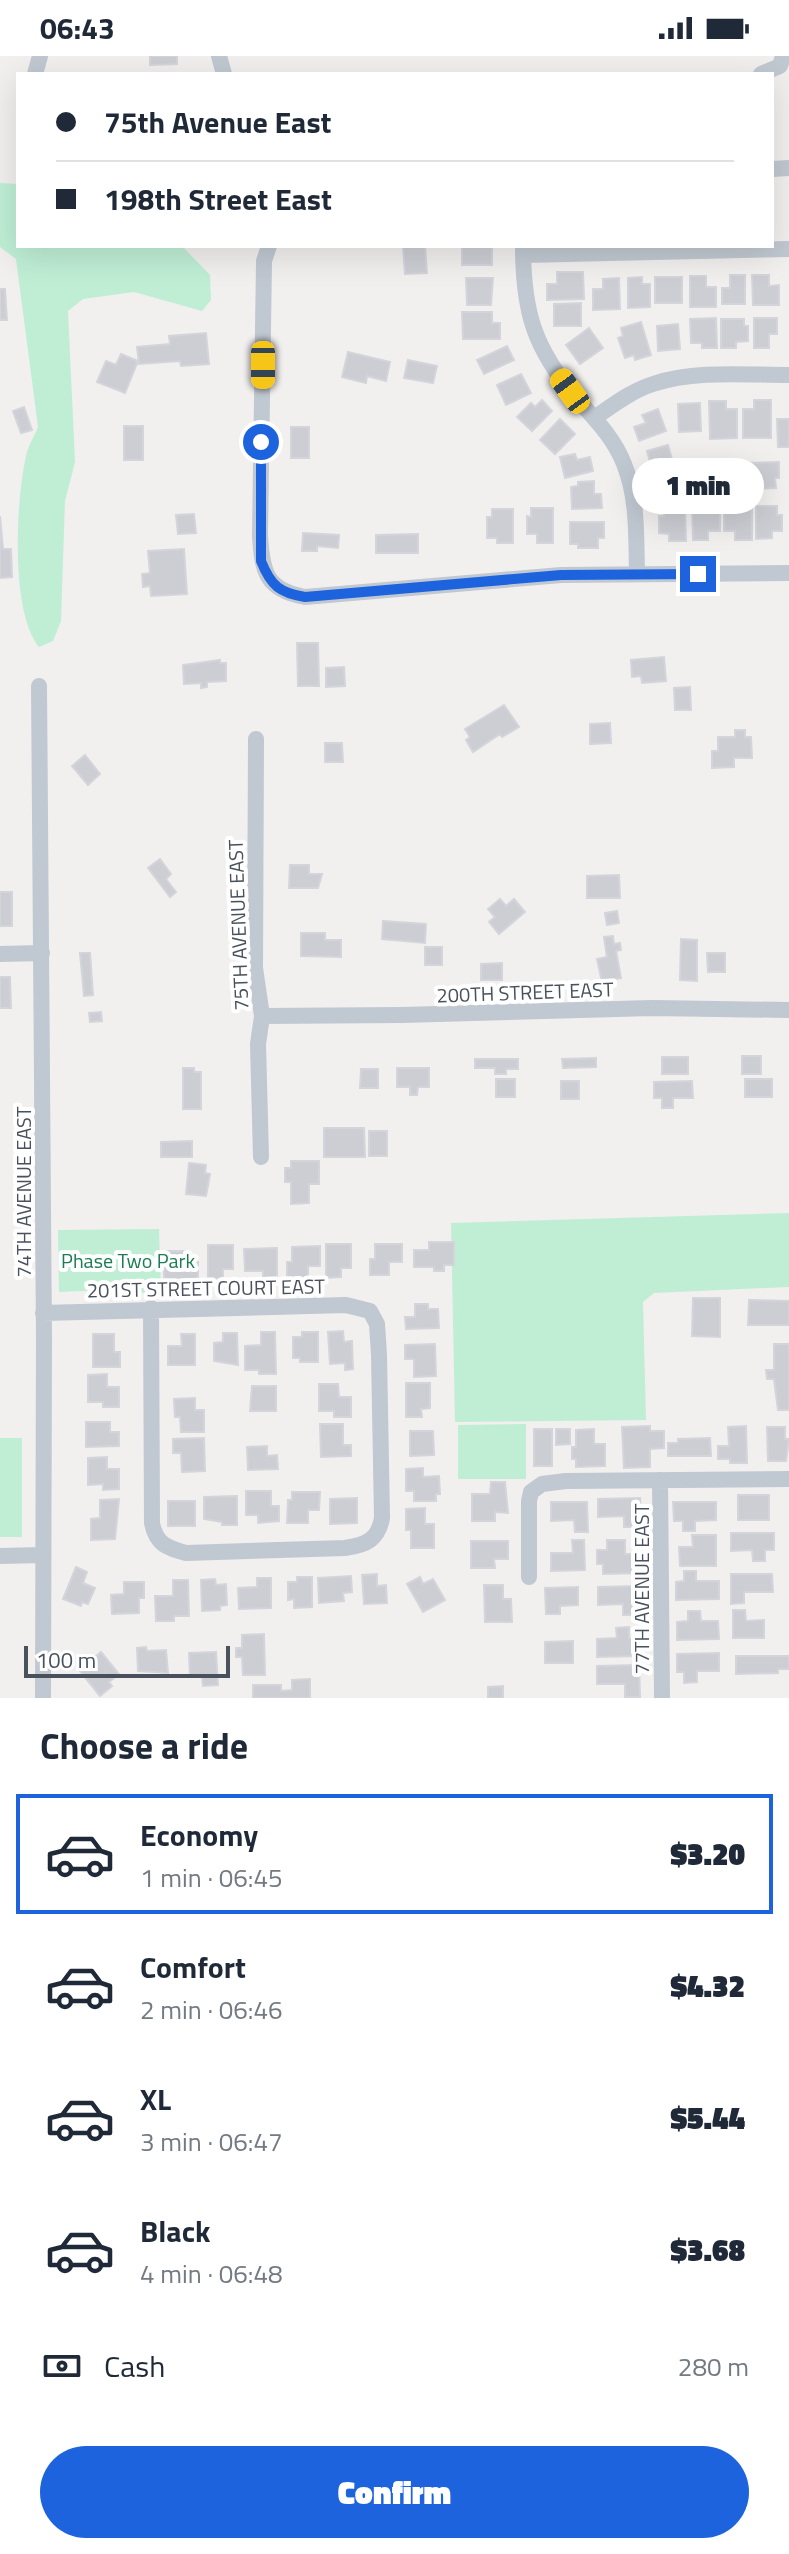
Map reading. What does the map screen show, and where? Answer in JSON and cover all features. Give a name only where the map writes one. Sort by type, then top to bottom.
[{"type":"street","points":[[268,248],[264,261],[261,561],[266,575],[286,594],[305,597],[561,575],[789,573]]},
{"type":"street","points":[[637,574],[635,513],[625,465],[613,441],[544,355],[530,322],[523,251],[789,249]]},
{"type":"street","points":[[594,418],[642,389],[681,377],[789,375]]},
{"type":"street","name":"74TH AVENUE EAST","points":[[39,686],[43,1698]]},
{"type":"street","name":"75TH AVENUE EAST","points":[[256,739],[255,968],[262,1016],[258,1044],[261,1157]]},
{"type":"street","points":[[0,954],[42,953]]},
{"type":"street","name":"200TH STREET EAST","points":[[262,1016],[652,1008],[789,1010]]},
{"type":"street","name":"201ST STREET COURT EAST","points":[[43,1313],[151,1308],[346,1305],[370,1311],[377,1324],[379,1355],[382,1518],[375,1538],[363,1546],[345,1548],[186,1553],[167,1548],[159,1541],[152,1523],[151,1308]]},
{"type":"street","points":[[529,1577],[529,1501],[536,1487],[566,1481],[789,1479]]},
{"type":"street","name":"77TH AVENUE EAST","points":[[660,1480],[662,1698]]},
{"type":"street","points":[[0,1556],[43,1555]]},
{"type":"green space","points":[[0,183],[16,184],[16,248],[184,248],[210,275],[211,300],[202,311],[134,292],[83,299],[68,311],[75,462],[65,501],[61,621],[53,641],[39,647],[23,609],[18,555],[22,475],[27,452],[38,427],[16,259],[0,247]]},
{"type":"green space","points":[[789,1213],[789,1287],[654,1293],[643,1302],[646,1420],[455,1422],[451,1223]]},
{"type":"green space","name":"Phase Two Park","points":[[159,1229],[161,1292],[59,1292],[58,1230]]},
{"type":"green space","points":[[526,1424],[526,1479],[458,1479],[458,1425]]},
{"type":"green space","points":[[0,1438],[22,1438],[22,1537],[0,1537]]},
{"type":"building","points":[[150,56],[177,56],[177,64],[150,65]]},
{"type":"building","points":[[403,248],[425,248],[427,273],[405,274]]},
{"type":"building","points":[[462,248],[492,248],[492,265],[462,265]]},
{"type":"building","points":[[557,272],[583,272],[584,299],[547,300],[547,284],[557,284]]},
{"type":"building","points":[[730,275],[745,275],[745,304],[722,304],[722,288],[730,288]]},
{"type":"building","points":[[752,275],[769,275],[769,286],[779,285],[779,305],[753,305]]},
{"type":"building","points":[[690,276],[706,276],[706,287],[716,287],[716,307],[690,307]]},
{"type":"building","points":[[642,277],[642,284],[650,284],[650,307],[628,308],[628,278]]},
{"type":"building","points":[[655,277],[682,277],[682,303],[655,303]]},
{"type":"building","points":[[466,278],[493,278],[491,305],[467,305]]},
{"type":"building","points":[[619,278],[620,309],[593,310],[593,289],[603,289],[603,279]]},
{"type":"building","points":[[0,289],[5,289],[7,320],[0,320]]},
{"type":"building","points":[[581,303],[581,326],[554,326],[554,304]]},
{"type":"building","points":[[462,312],[492,312],[492,323],[500,323],[500,339],[463,339]]},
{"type":"building","points":[[716,318],[717,348],[702,348],[702,343],[691,343],[690,319]]},
{"type":"building","points":[[754,318],[777,318],[777,334],[769,334],[769,348],[754,348]]},
{"type":"building","points":[[721,319],[744,319],[744,326],[748,326],[748,341],[736,342],[736,348],[721,348]]},
{"type":"building","points":[[641,322],[651,355],[635,360],[634,355],[625,358],[618,338],[623,336],[621,328]]},
{"type":"building","points":[[678,324],[680,349],[658,351],[657,326]]},
{"type":"building","points":[[589,328],[603,348],[580,364],[566,345]]},
{"type":"building","points":[[206,333],[209,364],[181,366],[180,361],[139,364],[137,347],[170,344],[169,336]]},
{"type":"building","points":[[507,346],[514,360],[484,374],[477,360]]},
{"type":"building","points":[[348,352],[390,362],[386,381],[367,376],[366,383],[342,377]]},
{"type":"building","points":[[121,354],[138,361],[125,393],[97,382],[106,361],[116,365]]},
{"type":"building","points":[[408,360],[437,366],[433,383],[404,378]]},
{"type":"building","points":[[521,374],[531,393],[506,405],[497,385]]},
{"type":"building","points":[[542,400],[552,411],[532,431],[517,417],[531,403],[535,407]]},
{"type":"building","points":[[754,400],[771,400],[771,438],[743,438],[743,409],[754,409]]},
{"type":"building","points":[[709,401],[726,401],[726,409],[737,409],[737,438],[710,439]]},
{"type":"building","points":[[700,403],[701,431],[679,432],[678,404]]},
{"type":"building","points":[[24,407],[32,430],[21,433],[13,411]]},
{"type":"building","points":[[658,409],[666,431],[639,441],[634,427],[646,423],[642,415]]},
{"type":"building","points":[[560,419],[575,434],[555,454],[540,440]]},
{"type":"building","points":[[777,419],[789,419],[789,447],[778,447]]},
{"type":"building","points":[[124,426],[143,426],[143,460],[124,460]]},
{"type":"building","points":[[291,427],[309,427],[309,458],[291,458]]},
{"type":"building","points":[[668,445],[675,470],[654,476],[647,451]]},
{"type":"building","points":[[575,454],[577,460],[590,457],[593,471],[565,478],[560,457]]},
{"type":"building","points":[[779,462],[776,488],[755,489],[755,483],[746,484],[746,463]]},
{"type":"building","points":[[706,467],[733,467],[733,494],[702,494]]},
{"type":"building","points":[[594,481],[594,494],[601,494],[602,508],[572,509],[571,487],[578,486],[578,482]]},
{"type":"building","points":[[709,498],[709,504],[720,504],[720,531],[708,531],[708,540],[693,540],[692,505],[699,505],[699,499]]},
{"type":"building","points":[[724,504],[752,504],[752,540],[735,540],[735,531],[724,531]]},
{"type":"building","points":[[756,506],[777,506],[777,515],[782,515],[782,531],[772,531],[772,538],[756,539]]},
{"type":"building","points":[[531,508],[553,508],[553,543],[537,543],[537,534],[527,534],[527,516],[531,517]]},
{"type":"building","points":[[664,508],[685,508],[686,541],[669,541],[669,534],[659,533],[659,516],[664,516]]},
{"type":"building","points":[[492,509],[513,509],[513,543],[497,543],[497,538],[487,538],[487,517],[492,517]]},
{"type":"building","points":[[194,514],[196,533],[178,534],[176,515]]},
{"type":"building","points":[[0,516],[3,549],[11,549],[12,577],[0,578]]},
{"type":"building","points":[[570,522],[604,522],[604,538],[598,538],[598,548],[578,548],[578,544],[570,544]]},
{"type":"building","points":[[303,533],[339,535],[338,548],[317,546],[317,551],[302,551]]},
{"type":"building","points":[[418,534],[418,553],[376,553],[376,535]]},
{"type":"building","points":[[184,549],[187,594],[151,596],[150,586],[143,587],[142,574],[150,573],[148,551]]},
{"type":"building","points":[[297,643],[318,643],[319,686],[298,686]]},
{"type":"building","points":[[664,657],[666,681],[642,683],[641,676],[632,677],[631,660]]},
{"type":"building","points":[[220,660],[220,663],[226,663],[226,681],[207,682],[207,687],[201,688],[201,683],[184,684],[183,665]]},
{"type":"building","points":[[344,667],[345,686],[326,687],[326,668]]},
{"type":"building","points":[[690,687],[691,710],[675,710],[674,688]]},
{"type":"building","points":[[504,705],[519,727],[502,737],[500,734],[473,752],[466,740],[470,737],[465,729]]},
{"type":"building","points":[[610,723],[611,743],[590,744],[590,724]]},
{"type":"building","points":[[735,730],[745,730],[745,737],[751,737],[752,758],[734,758],[734,767],[712,768],[712,751],[718,751],[718,737],[735,737]]},
{"type":"building","points":[[325,743],[342,743],[343,762],[325,762]]},
{"type":"building","points":[[85,755],[100,774],[88,785],[72,766]]},
{"type":"building","points":[[160,859],[171,874],[166,879],[176,892],[170,897],[148,868]]},
{"type":"building","points":[[290,865],[309,865],[309,874],[322,874],[318,888],[289,888]]},
{"type":"building","points":[[619,875],[620,898],[587,898],[587,876]]},
{"type":"building","points":[[0,892],[12,892],[12,926],[0,926]]},
{"type":"building","points":[[500,899],[506,906],[514,899],[525,912],[499,934],[489,922],[495,917],[488,909]]},
{"type":"building","points":[[617,911],[619,923],[607,925],[605,913]]},
{"type":"building","points":[[383,921],[426,924],[425,943],[382,939]]},
{"type":"building","points":[[301,933],[325,933],[325,940],[341,940],[341,957],[301,956]]},
{"type":"building","points":[[613,936],[614,944],[620,943],[621,950],[616,951],[621,978],[602,982],[597,959],[607,957],[604,937]]},
{"type":"building","points":[[681,939],[697,940],[697,981],[680,980]]},
{"type":"building","points":[[425,947],[442,947],[442,965],[425,965]]},
{"type":"building","points":[[80,953],[90,953],[93,995],[84,996]]},
{"type":"building","points":[[707,953],[725,953],[725,972],[708,972]]},
{"type":"building","points":[[502,963],[502,980],[481,980],[481,964]]},
{"type":"building","points":[[0,977],[10,977],[11,1008],[0,1008]]},
{"type":"building","points":[[101,1012],[102,1021],[90,1022],[89,1013]]},
{"type":"building","points":[[742,1056],[761,1056],[761,1074],[742,1074]]},
{"type":"building","points":[[662,1057],[688,1057],[688,1074],[662,1074]]},
{"type":"building","points":[[596,1058],[596,1067],[563,1068],[562,1059]]},
{"type":"building","points":[[475,1059],[518,1059],[518,1069],[506,1069],[506,1074],[495,1074],[495,1068],[475,1068]]},
{"type":"building","points":[[183,1068],[201,1072],[201,1109],[183,1109]]},
{"type":"building","points":[[397,1068],[429,1068],[429,1087],[418,1087],[417,1095],[410,1095],[410,1087],[397,1087]]},
{"type":"building","points":[[361,1069],[378,1069],[378,1088],[360,1088]]},
{"type":"building","points":[[496,1079],[515,1079],[515,1097],[496,1097]]},
{"type":"building","points":[[745,1079],[772,1079],[772,1097],[745,1097]]},
{"type":"building","points":[[561,1081],[579,1081],[579,1099],[561,1099]]},
{"type":"building","points":[[692,1081],[693,1098],[673,1098],[673,1108],[662,1108],[662,1098],[654,1098],[654,1082]]},
{"type":"building","points":[[324,1128],[364,1128],[365,1157],[324,1157]]},
{"type":"building","points":[[369,1131],[387,1131],[387,1156],[369,1156]]},
{"type":"building","points":[[192,1141],[192,1157],[161,1157],[161,1142]]},
{"type":"building","points":[[291,1161],[319,1161],[319,1184],[309,1184],[309,1203],[291,1204],[291,1182],[285,1182],[285,1168],[291,1168]]},
{"type":"building","points":[[189,1163],[206,1165],[205,1173],[210,1174],[206,1196],[186,1194]]},
{"type":"building","points":[[429,1242],[454,1242],[454,1265],[444,1265],[444,1271],[434,1271],[434,1267],[414,1267],[414,1250],[429,1250]]},
{"type":"building","points":[[326,1244],[351,1244],[351,1268],[341,1268],[341,1277],[326,1278]]},
{"type":"building","points":[[375,1244],[402,1244],[402,1262],[389,1262],[389,1275],[370,1275],[370,1259],[375,1259]]},
{"type":"building","points":[[208,1245],[233,1245],[233,1269],[223,1269],[223,1279],[208,1279]]},
{"type":"building","points":[[320,1246],[320,1266],[308,1266],[308,1278],[287,1278],[287,1262],[292,1262],[292,1247]]},
{"type":"building","points":[[277,1248],[277,1279],[263,1279],[263,1271],[245,1271],[244,1249]]},
{"type":"building","points":[[164,1251],[189,1251],[189,1262],[198,1262],[198,1279],[164,1280]]},
{"type":"building","points":[[693,1298],[720,1298],[720,1337],[692,1336]]},
{"type":"building","points":[[749,1300],[789,1301],[789,1325],[748,1325]]},
{"type":"building","points":[[415,1304],[428,1304],[428,1309],[438,1309],[439,1328],[406,1329],[405,1317],[415,1317]]},
{"type":"building","points":[[343,1331],[344,1342],[352,1341],[353,1369],[345,1370],[345,1363],[330,1364],[328,1332]]},
{"type":"building","points":[[261,1332],[275,1332],[276,1374],[245,1370],[245,1346],[261,1345]]},
{"type":"building","points":[[302,1332],[318,1332],[318,1362],[300,1362],[300,1358],[293,1358],[293,1337],[302,1337]]},
{"type":"building","points":[[223,1333],[237,1333],[238,1365],[214,1361],[214,1343],[223,1342]]},
{"type":"building","points":[[93,1334],[114,1334],[114,1352],[120,1352],[120,1367],[93,1367]]},
{"type":"building","points":[[181,1334],[195,1334],[195,1365],[168,1365],[168,1346],[182,1346]]},
{"type":"building","points":[[435,1344],[436,1376],[414,1377],[414,1359],[405,1359],[405,1345]]},
{"type":"building","points":[[774,1344],[789,1344],[789,1410],[778,1410],[774,1379],[767,1379],[766,1370],[774,1370]]},
{"type":"building","points":[[107,1374],[107,1387],[119,1387],[119,1407],[103,1407],[103,1402],[88,1402],[88,1375]]},
{"type":"building","points":[[406,1383],[430,1383],[430,1408],[421,1409],[422,1417],[406,1417]]},
{"type":"building","points":[[319,1384],[338,1384],[339,1397],[351,1397],[351,1417],[334,1417],[334,1411],[319,1411]]},
{"type":"building","points":[[252,1386],[276,1386],[276,1411],[250,1411]]},
{"type":"building","points":[[195,1398],[195,1410],[204,1410],[204,1432],[181,1432],[180,1417],[175,1417],[174,1399]]},
{"type":"building","points":[[86,1422],[110,1422],[110,1432],[119,1432],[119,1446],[86,1447]]},
{"type":"building","points":[[320,1424],[343,1424],[343,1445],[351,1445],[351,1456],[321,1457]]},
{"type":"building","points":[[650,1426],[650,1431],[664,1431],[664,1448],[650,1449],[650,1467],[624,1468],[622,1427]]},
{"type":"building","points":[[746,1426],[747,1463],[718,1459],[718,1446],[729,1446],[728,1427]]},
{"type":"building","points":[[767,1427],[785,1427],[785,1439],[789,1439],[786,1461],[768,1461]]},
{"type":"building","points":[[534,1429],[552,1429],[552,1466],[534,1466]]},
{"type":"building","points":[[556,1429],[570,1429],[570,1444],[556,1445]]},
{"type":"building","points":[[594,1429],[594,1444],[605,1444],[605,1466],[576,1467],[572,1447],[576,1447],[576,1430]]},
{"type":"building","points":[[410,1431],[433,1431],[434,1455],[410,1456]]},
{"type":"building","points":[[204,1438],[205,1471],[182,1472],[181,1453],[173,1453],[173,1439]]},
{"type":"building","points":[[710,1438],[711,1456],[668,1456],[668,1443],[678,1443],[678,1439]]},
{"type":"building","points":[[267,1446],[267,1456],[277,1455],[278,1469],[248,1470],[247,1447]]},
{"type":"building","points":[[107,1457],[107,1469],[119,1469],[119,1489],[103,1490],[103,1484],[88,1485],[88,1458]]},
{"type":"building","points":[[423,1468],[423,1477],[439,1476],[440,1494],[436,1494],[436,1501],[414,1501],[414,1491],[406,1491],[406,1469]]},
{"type":"building","points":[[491,1482],[505,1482],[508,1513],[495,1512],[495,1521],[472,1521],[472,1494],[490,1494]]},
{"type":"building","points":[[246,1491],[271,1491],[271,1506],[279,1506],[279,1521],[258,1523],[258,1515],[246,1515]]},
{"type":"building","points":[[292,1492],[320,1492],[319,1510],[308,1510],[308,1523],[287,1523],[288,1500],[292,1500]]},
{"type":"building","points":[[738,1495],[769,1495],[769,1520],[738,1520]]},
{"type":"building","points":[[237,1496],[237,1525],[222,1525],[222,1522],[204,1519],[204,1497]]},
{"type":"building","points":[[357,1498],[357,1523],[330,1524],[330,1499]]},
{"type":"building","points":[[640,1498],[641,1516],[637,1516],[637,1527],[624,1527],[624,1516],[598,1517],[598,1499]]},
{"type":"building","points":[[119,1499],[115,1539],[91,1540],[91,1519],[100,1518],[100,1500]]},
{"type":"building","points":[[168,1501],[195,1501],[195,1526],[168,1526]]},
{"type":"building","points":[[551,1502],[587,1502],[588,1532],[575,1532],[574,1520],[551,1521]]},
{"type":"building","points":[[673,1502],[716,1502],[716,1520],[695,1521],[695,1531],[683,1531],[683,1521],[674,1521]]},
{"type":"building","points":[[425,1508],[425,1524],[434,1524],[434,1548],[411,1548],[411,1530],[406,1530],[406,1509]]},
{"type":"building","points":[[731,1533],[774,1533],[774,1550],[765,1550],[765,1561],[753,1561],[752,1550],[731,1551]]},
{"type":"building","points":[[692,1535],[716,1535],[716,1566],[680,1566],[679,1547],[693,1547]]},
{"type":"building","points":[[572,1540],[584,1540],[585,1570],[551,1571],[551,1553],[573,1553]]},
{"type":"building","points":[[607,1540],[625,1540],[625,1554],[639,1554],[640,1573],[603,1574],[603,1564],[597,1564],[597,1550],[607,1550]]},
{"type":"building","points":[[471,1541],[508,1541],[508,1559],[494,1559],[495,1568],[471,1568]]},
{"type":"building","points":[[76,1567],[87,1572],[83,1583],[95,1588],[88,1604],[82,1602],[81,1606],[63,1599]]},
{"type":"building","points":[[684,1571],[696,1571],[696,1581],[719,1581],[719,1599],[676,1600],[676,1582],[684,1581]]},
{"type":"building","points":[[377,1574],[377,1586],[386,1585],[387,1603],[364,1604],[362,1575]]},
{"type":"building","points":[[731,1574],[772,1574],[773,1592],[744,1592],[744,1603],[731,1604]]},
{"type":"building","points":[[351,1576],[352,1592],[343,1593],[344,1601],[319,1603],[318,1578]]},
{"type":"building","points":[[297,1577],[312,1577],[312,1607],[294,1608],[294,1599],[288,1600],[288,1582],[297,1582]]},
{"type":"building","points":[[420,1577],[423,1584],[433,1579],[445,1600],[423,1612],[407,1584]]},
{"type":"building","points":[[257,1578],[271,1578],[271,1608],[239,1609],[238,1588],[257,1587]]},
{"type":"building","points":[[215,1579],[216,1585],[226,1584],[227,1605],[220,1606],[220,1610],[202,1611],[201,1580]]},
{"type":"building","points":[[173,1580],[188,1580],[189,1616],[174,1616],[174,1621],[156,1621],[155,1596],[173,1596]]},
{"type":"building","points":[[124,1582],[144,1582],[144,1598],[139,1598],[139,1613],[112,1614],[111,1595],[124,1594]]},
{"type":"building","points":[[484,1585],[503,1585],[503,1599],[511,1599],[512,1622],[485,1622]]},
{"type":"building","points":[[640,1586],[640,1605],[635,1605],[635,1615],[623,1615],[623,1604],[598,1605],[598,1587]]},
{"type":"building","points":[[578,1587],[578,1605],[560,1606],[560,1614],[546,1614],[545,1588]]},
{"type":"building","points":[[733,1610],[745,1610],[746,1621],[764,1620],[764,1638],[733,1638]]},
{"type":"building","points":[[688,1611],[700,1611],[701,1621],[718,1621],[719,1639],[677,1640],[677,1622],[688,1621]]},
{"type":"building","points":[[629,1627],[629,1638],[640,1639],[640,1656],[597,1657],[597,1639],[617,1638],[616,1628]]},
{"type":"building","points":[[264,1634],[265,1675],[243,1675],[242,1657],[236,1657],[236,1648],[242,1648],[242,1635]]},
{"type":"building","points":[[573,1641],[573,1663],[545,1663],[545,1642]]},
{"type":"building","points":[[146,1647],[147,1651],[166,1650],[168,1673],[138,1671],[137,1648]]},
{"type":"building","points":[[101,1652],[119,1674],[109,1682],[112,1686],[100,1696],[79,1670]]},
{"type":"building","points":[[216,1652],[218,1685],[203,1686],[202,1677],[190,1677],[189,1653]]},
{"type":"building","points":[[719,1653],[719,1671],[697,1671],[697,1682],[684,1683],[684,1672],[677,1672],[677,1654]]},
{"type":"building","points":[[736,1656],[789,1656],[789,1669],[778,1669],[778,1673],[736,1674]]},
{"type":"building","points":[[639,1665],[640,1697],[625,1697],[625,1684],[597,1684],[597,1666]]},
{"type":"building","points":[[310,1679],[310,1698],[253,1698],[253,1685],[281,1685],[281,1691],[292,1690],[292,1680]]},
{"type":"building","points":[[503,1686],[503,1698],[488,1698],[488,1687]]},
{"type":"route","points":[[261,442],[261,561],[266,575],[286,594],[305,597],[561,575],[698,574]]}]
